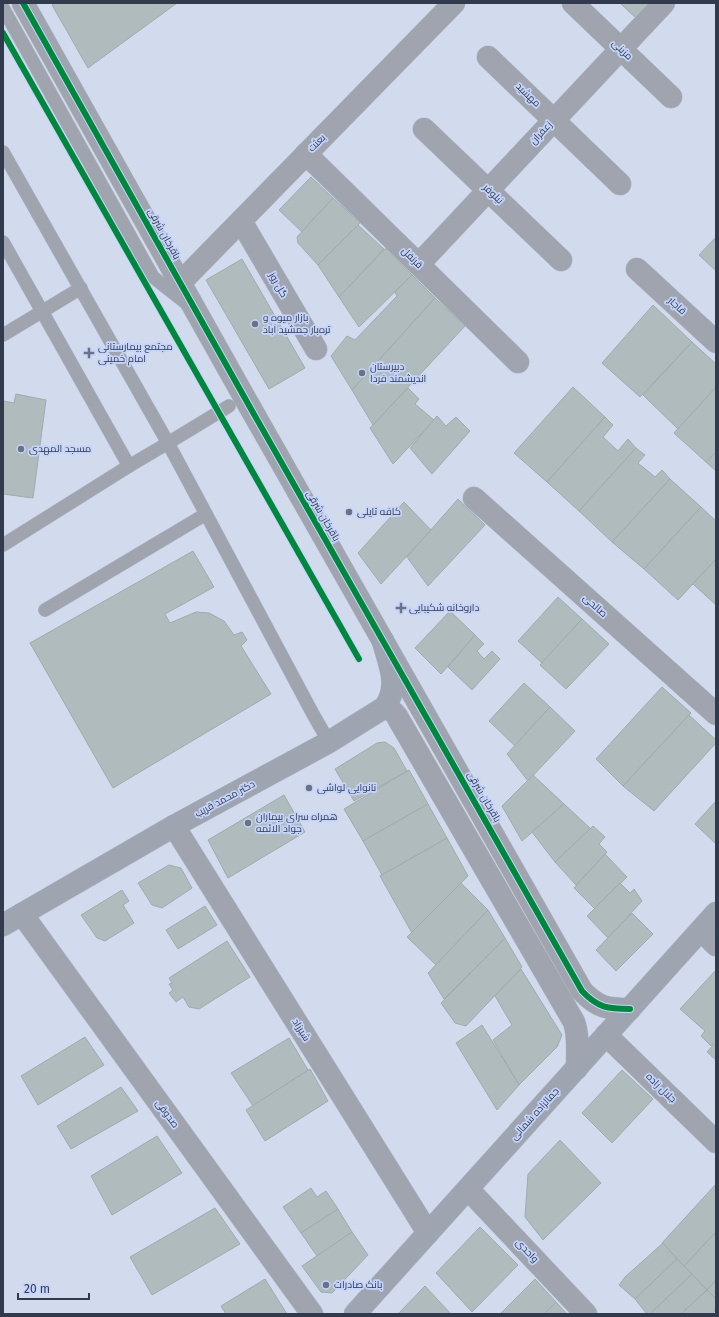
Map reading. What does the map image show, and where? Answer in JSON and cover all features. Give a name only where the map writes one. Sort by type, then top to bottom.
[{"type":"main road","points":[[383,641],[394,685],[393,693],[385,707]]},
{"type":"main road","name":"دکتر محمد قریب","points":[[3,924],[174,826],[329,742],[385,707]]},
{"type":"main road","name":"جمالزاده شمالی","points":[[355,1314],[716,913]]},
{"type":"street","name":"باقرخان شرقی","points":[[23,3],[195,310],[582,991],[599,1006],[607,1008],[630,1009]]},
{"type":"street","name":"بعثت","points":[[180,283],[454,3]]},
{"type":"street","name":"مزینی","points":[[573,3],[670,97]]},
{"type":"street","name":"زعفران","points":[[418,264],[664,3]]},
{"type":"street","name":"مهشید","points":[[488,57],[620,184]]},
{"type":"street","name":"نیلوفر","points":[[424,129],[561,260]]},
{"type":"street","name":"قرنفل","points":[[306,154],[518,362]]},
{"type":"street","name":"گل روز","points":[[241,221],[316,349]]},
{"type":"street","name":"قاجار","points":[[637,269],[716,342]]},
{"type":"street","name":"صالحی","points":[[474,498],[716,714]]},
{"type":"street","points":[[385,707],[391,709],[396,714],[574,1022],[577,1040],[577,1068]]},
{"type":"street","name":"شیرزاد","points":[[174,826],[428,1233]]},
{"type":"street","name":"صدوقی","points":[[22,914],[312,1314]]},
{"type":"street","points":[[701,930],[716,945]]},
{"type":"street","name":"جلال زاده","points":[[606,1035],[716,1142]]},
{"type":"street","name":"واحدی","points":[[468,1189],[586,1314]]},
{"type":"lane","points":[[3,8],[153,277],[195,310]]},
{"type":"lane","points":[[3,152],[168,443],[329,742]]},
{"type":"lane","points":[[3,242],[129,466]]},
{"type":"lane","points":[[3,335],[81,288]]},
{"type":"lane","points":[[3,545],[129,466],[229,406]]},
{"type":"lane","points":[[44,610],[206,514]]},
{"type":"building","points":[[55,3],[177,3],[88,68],[52,5]]},
{"type":"building","points":[[620,3],[653,3],[637,19]]},
{"type":"building","points":[[311,177],[333,198],[302,232],[279,210]]},
{"type":"building","points":[[333,198],[360,223],[318,265],[298,243],[297,237]]},
{"type":"building","points":[[358,225],[384,249],[339,297],[318,265]]},
{"type":"building","points":[[716,237],[716,271],[699,255]]},
{"type":"building","points":[[386,248],[412,275],[359,327],[339,297]]},
{"type":"building","name":"بازار میوه و تره‌بار جمشید آباد","points":[[242,259],[305,368],[269,389],[206,280]]},
{"type":"building","points":[[412,275],[435,298],[352,390],[331,356],[347,336],[355,340],[397,296],[395,292]]},
{"type":"building","points":[[435,298],[465,326],[373,425],[352,390]]},
{"type":"building","points":[[653,305],[692,342],[640,397],[602,363]]},
{"type":"building","points":[[692,342],[716,364],[716,387],[678,429],[643,395]]},
{"type":"building","points":[[573,387],[605,417],[547,482],[514,453]]},
{"type":"building","points":[[716,387],[716,452],[706,462],[674,433]]},
{"type":"building","points":[[408,388],[419,399],[415,404],[434,420],[393,464],[370,428]]},
{"type":"building","name":"مسجد المهدی","points":[[16,394],[46,400],[33,498],[3,494],[3,401],[14,403]]},
{"type":"building","points":[[437,416],[446,426],[456,417],[470,431],[432,474],[410,448]]},
{"type":"building","points":[[605,417],[613,425],[603,437],[618,451],[628,439],[636,448],[579,511],[547,482]]},
{"type":"building","points":[[636,448],[645,455],[638,463],[655,477],[662,470],[670,479],[612,542],[579,511]]},
{"type":"building","points":[[716,452],[716,471],[706,462]]},
{"type":"building","points":[[670,479],[701,507],[644,569],[612,542]]},
{"type":"building","points":[[458,499],[485,525],[428,586],[407,557]]},
{"type":"building","points":[[404,502],[431,530],[381,584],[358,553]]},
{"type":"building","points":[[701,507],[716,521],[716,559],[678,600],[644,569]]},
{"type":"building","points":[[193,551],[214,587],[165,614],[170,623],[196,612],[209,613],[224,621],[234,635],[242,632],[247,640],[241,646],[271,694],[113,788],[30,643]]},
{"type":"building","points":[[716,559],[716,605],[693,584]]},
{"type":"building","points":[[558,597],[582,619],[542,663],[518,641]]},
{"type":"building","points":[[450,611],[475,635],[441,674],[415,648]]},
{"type":"building","points":[[582,619],[609,644],[566,689],[540,665]]},
{"type":"building","points":[[475,635],[484,644],[477,651],[484,659],[492,651],[500,659],[472,690],[448,667]]},
{"type":"building","points":[[524,683],[550,707],[515,746],[489,721]]},
{"type":"building","points":[[662,687],[691,713],[623,786],[596,759]]},
{"type":"building","points":[[550,707],[575,731],[528,781],[507,754]]},
{"type":"building","points":[[689,715],[716,740],[716,743],[654,811],[623,786]]},
{"type":"building","points":[[385,742],[394,748],[407,771],[354,801],[335,769],[377,743]]},
{"type":"building","points":[[409,770],[428,804],[363,841],[344,809]]},
{"type":"building","points":[[533,775],[564,804],[522,841],[502,806]]},
{"type":"building","points":[[284,795],[305,832],[228,878],[208,840]]},
{"type":"building","points":[[716,801],[716,844],[695,824]]},
{"type":"building","points":[[428,804],[447,838],[382,875],[363,841]]},
{"type":"building","points":[[564,804],[591,829],[555,862],[532,832]]},
{"type":"building","points":[[593,826],[605,837],[599,844],[607,852],[576,885],[555,862]]},
{"type":"building","points":[[447,838],[468,876],[412,933],[380,876]]},
{"type":"building","points":[[605,854],[627,877],[595,909],[574,888]]},
{"type":"building","points":[[169,865],[181,868],[192,888],[162,908],[152,905],[138,883]]},
{"type":"building","points":[[461,883],[488,910],[436,965],[407,937]]},
{"type":"building","points":[[620,883],[630,893],[634,889],[642,901],[608,938],[587,916]]},
{"type":"building","points":[[122,890],[129,901],[123,905],[134,923],[105,941],[97,938],[81,915]]},
{"type":"building","points":[[205,906],[217,925],[178,949],[166,930]]},
{"type":"building","points":[[488,910],[505,938],[444,999],[428,973]]},
{"type":"building","points":[[632,913],[653,934],[616,971],[596,950]]},
{"type":"building","points":[[505,938],[522,967],[466,1026],[455,1023],[441,1003]]},
{"type":"building","points":[[227,941],[250,977],[199,1009],[189,1007],[183,997],[176,1002],[169,993],[173,990],[169,984],[172,983],[169,978]]},
{"type":"building","points":[[521,969],[562,1035],[557,1047],[519,1085],[493,1040],[512,1025],[495,996]]},
{"type":"building","points":[[716,970],[716,1040],[711,1046],[701,1036],[705,1031],[680,1009]]},
{"type":"building","points":[[482,1025],[519,1085],[497,1110],[456,1043]]},
{"type":"building","points":[[85,1037],[104,1065],[38,1105],[21,1076]]},
{"type":"building","points":[[289,1038],[308,1070],[253,1106],[231,1073]]},
{"type":"building","points":[[716,1042],[716,1060],[707,1052]]},
{"type":"building","points":[[310,1069],[328,1101],[265,1141],[246,1110]]},
{"type":"building","points":[[622,1070],[653,1099],[612,1143],[582,1113]]},
{"type":"building","points":[[121,1087],[138,1111],[71,1149],[57,1126]]},
{"type":"building","points":[[157,1136],[182,1173],[112,1215],[91,1176]]},
{"type":"building","points":[[560,1140],[601,1183],[543,1240],[525,1217],[528,1174]]},
{"type":"building","points":[[716,1184],[716,1232],[684,1266],[662,1243]]},
{"type":"building","points":[[311,1188],[317,1197],[326,1191],[338,1209],[301,1233],[283,1207]]},
{"type":"building","points":[[215,1208],[240,1244],[152,1295],[130,1257]]},
{"type":"building","points":[[338,1209],[352,1232],[317,1256],[301,1233]]},
{"type":"building","points":[[480,1227],[518,1265],[472,1312],[436,1273]]},
{"type":"building","points":[[352,1232],[368,1255],[332,1293],[321,1292],[302,1266]]},
{"type":"building","points":[[716,1232],[716,1280],[707,1290],[684,1266]]},
{"type":"building","points":[[663,1243],[677,1259],[635,1299],[619,1285],[625,1277]]},
{"type":"building","points":[[677,1259],[692,1274],[650,1314],[647,1314],[635,1299]]},
{"type":"building","points":[[692,1274],[707,1290],[681,1314],[650,1314]]},
{"type":"building","points":[[265,1279],[287,1314],[226,1314],[221,1306]]},
{"type":"building","points":[[535,1279],[556,1302],[544,1314],[500,1314]]},
{"type":"building","points":[[716,1280],[716,1299],[707,1290]]},
{"type":"building","points":[[425,1286],[451,1314],[398,1314]]},
{"type":"building","points":[[707,1290],[716,1299],[716,1310],[712,1314],[681,1314]]},
{"type":"building","points":[[556,1302],[567,1314],[544,1314]]},
{"type":"cycle path","points":[[23,3],[251,409],[582,991],[598,1004],[615,1009],[630,1009]]},
{"type":"cycle path","points":[[3,33],[359,659]]},
{"type":"place","name":"بازار میوه و تره‌بار جمشید آباد","points":[[255,324]]},
{"type":"place","name":"مجتمع بیمارستانی امام خمینی","points":[[89,353]]},
{"type":"place","name":"دبیرستان اندیشمند فردا","points":[[362,373]]},
{"type":"place","name":"مسجد المهدی","points":[[21,449]]},
{"type":"place","name":"کافه تایلی","points":[[349,512]]},
{"type":"place","name":"داروخانه شکیبایی","points":[[401,608]]},
{"type":"place","name":"نانوایی لواشی","points":[[309,788]]},
{"type":"place","name":"همراه سرای بیماران جواد الائمه","points":[[248,823]]},
{"type":"place","name":"بانک صادرات","points":[[326,1285]]}]
